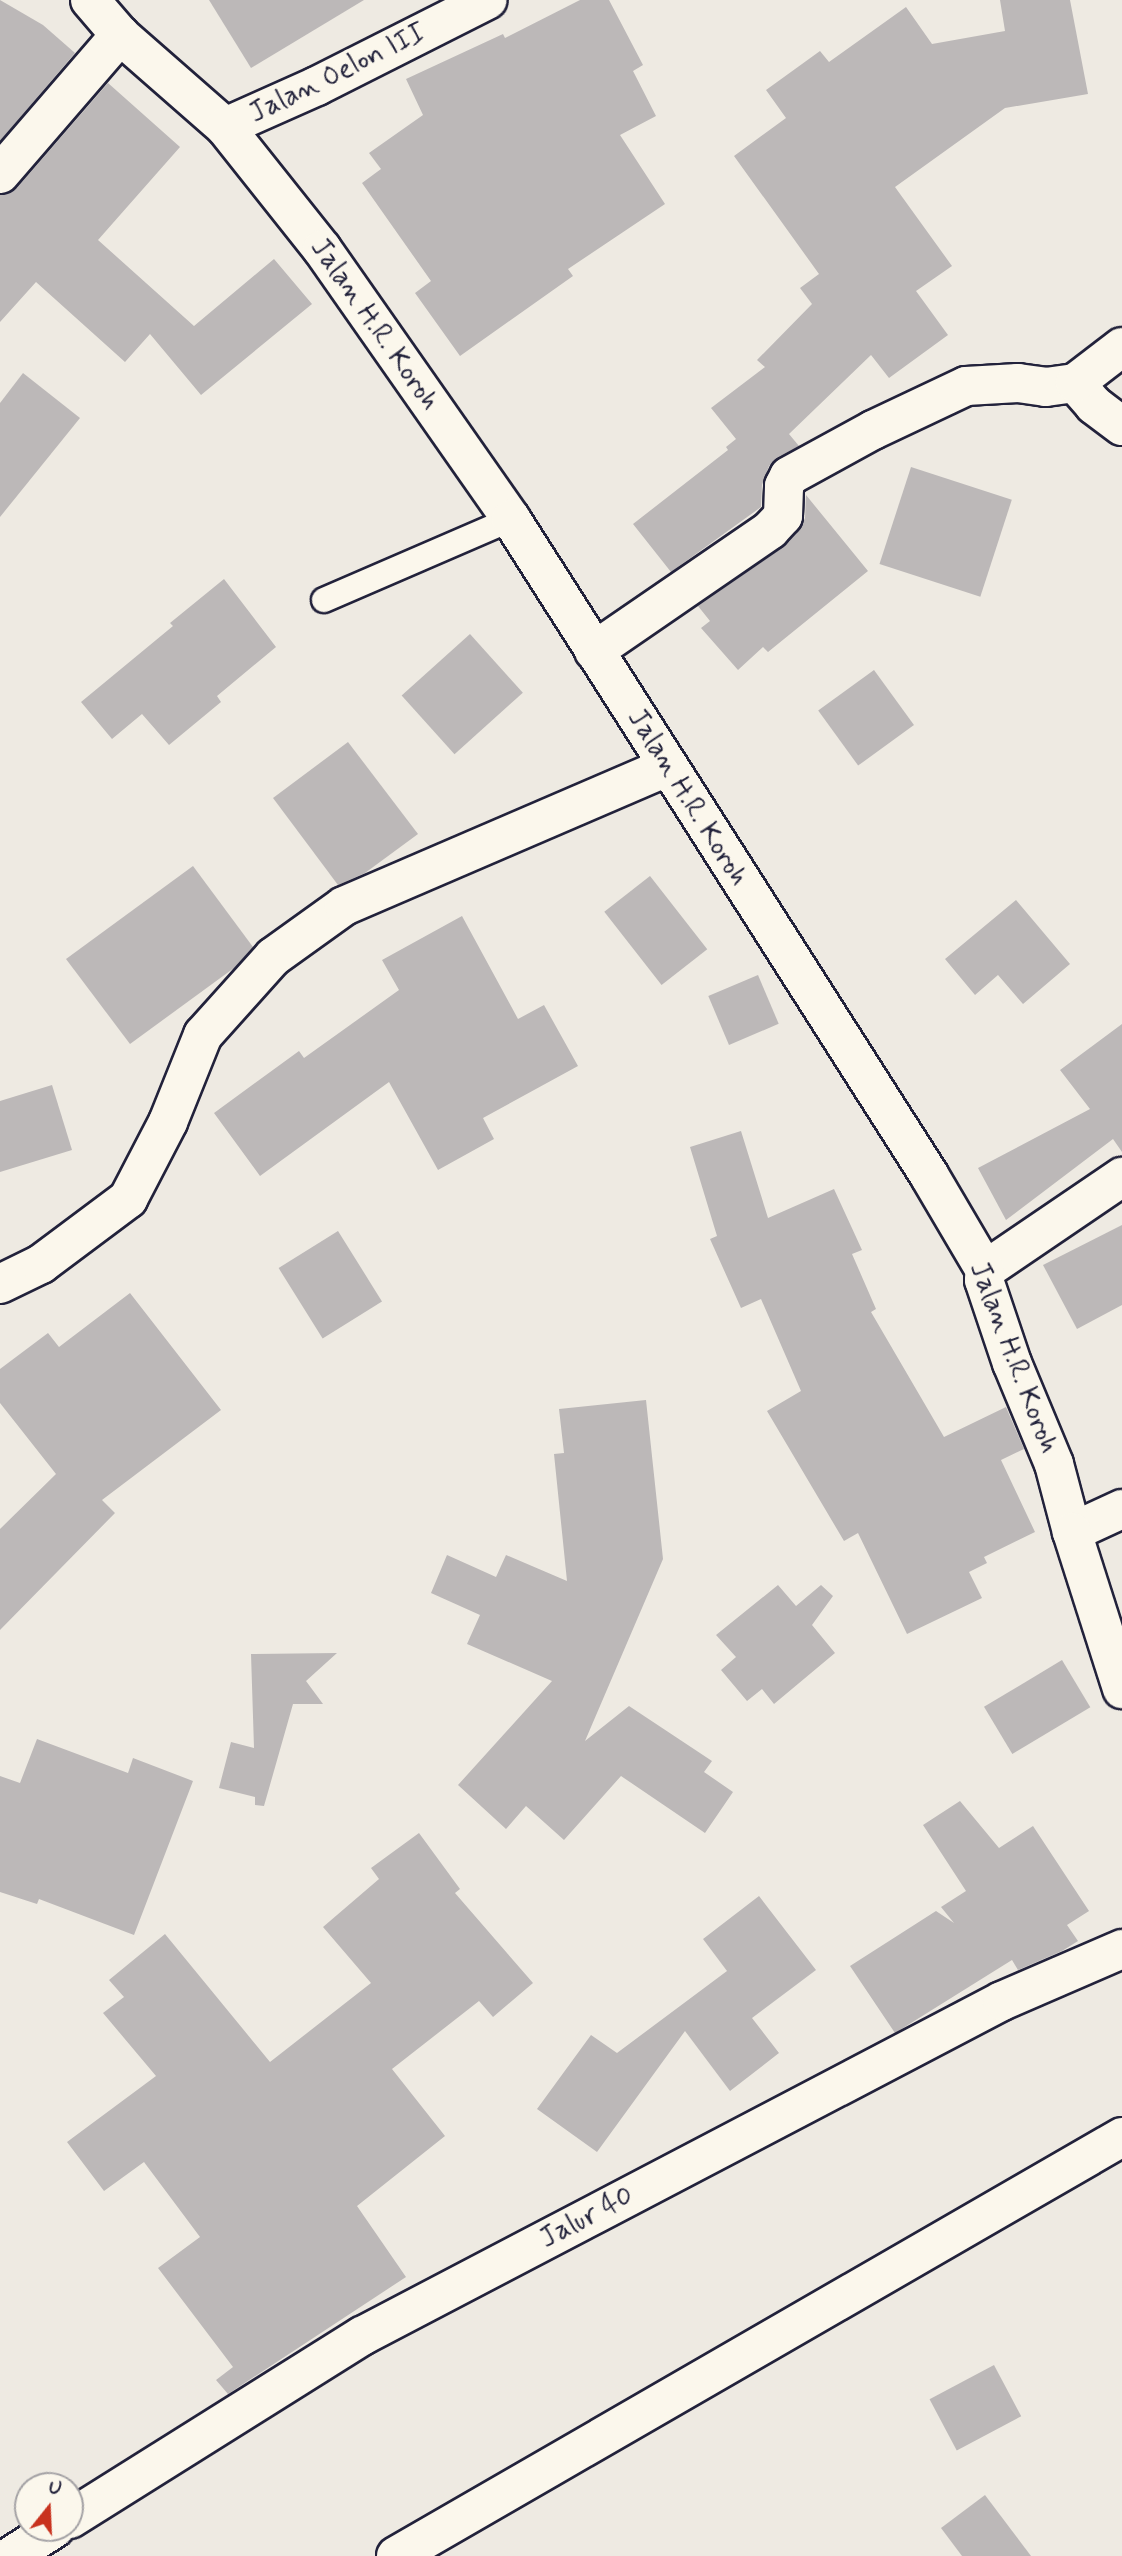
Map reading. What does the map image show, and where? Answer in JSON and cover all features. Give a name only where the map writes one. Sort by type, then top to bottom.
[{"type":"main road","name":"Jalan H.R. Koroh","points":[[90,0],[120,35],[225,127],[322,249],[511,519],[929,1175],[985,1270],[984,1280],[1012,1363],[1054,1464],[1072,1532],[1122,1689]]},
{"type":"main road","name":"Jalan Oelon III","points":[[225,127],[317,86],[487,0]]},
{"type":"main road","points":[[0,174],[120,35]]},
{"type":"main road","points":[[594,651],[770,530],[783,516],[784,486],[789,476],[873,430],[967,386],[1018,383],[1046,387],[1075,383],[1122,347]]},
{"type":"main road","points":[[1075,383],[1094,405],[1122,426]]},
{"type":"main road","points":[[0,1284],[41,1264],[128,1199],[168,1122],[203,1035],[273,957],[344,906],[667,767]]},
{"type":"main road","points":[[985,1270],[1122,1177]]},
{"type":"main road","points":[[1072,1532],[1122,1509]]},
{"type":"main road","name":"Jalur 40","points":[[84,2510],[362,2336],[1002,2001],[1122,1949]]},
{"type":"main road","points":[[396,2556],[1122,2137]]},
{"type":"main road","points":[[11,2556],[33,2542]]},
{"type":"lane","points":[[324,600],[511,519]]},
{"type":"building","points":[[0,0],[43,25],[75,53],[0,141]]},
{"type":"building","points":[[209,0],[364,0],[251,68]]},
{"type":"building","points":[[580,0],[609,0],[643,65],[633,71],[656,116],[620,135],[665,204],[568,269],[573,276],[460,356],[415,293],[431,281],[362,183],[381,169],[369,153],[423,115],[406,79],[503,34],[505,38]]},
{"type":"building","points":[[1000,0],[1070,0],[1088,94],[1005,108],[895,187],[952,266],[916,291],[948,335],[889,378],[871,355],[789,434],[799,446],[778,457],[769,466],[762,485],[761,507],[671,572],[633,524],[728,450],[726,447],[736,439],[711,408],[765,367],[757,360],[812,304],[800,288],[819,274],[734,156],[786,118],[766,90],[820,51],[829,62],[906,7],[932,44],[1005,31]]},
{"type":"building","points":[[108,83],[180,147],[98,240],[194,326],[274,259],[312,304],[201,395],[150,334],[125,362],[36,282],[0,322],[0,195],[17,188]]},
{"type":"building","points":[[23,373],[80,418],[0,517],[0,403]]},
{"type":"building","points":[[911,467],[1012,500],[980,597],[879,564]]},
{"type":"building","points":[[806,495],[868,571],[768,652],[763,647],[738,670],[701,628],[710,621],[698,606],[786,545],[799,531],[805,518]]},
{"type":"building","points":[[224,579],[276,647],[217,696],[221,702],[169,745],[142,714],[112,739],[81,702],[173,626],[170,623]]},
{"type":"building","points":[[470,634],[523,693],[454,754],[402,696]]},
{"type":"building","points":[[874,670],[914,725],[858,766],[818,711]]},
{"type":"building","points":[[348,742],[418,834],[365,873],[338,885],[273,798]]},
{"type":"building","points":[[193,866],[253,947],[234,968],[130,1044],[66,959]]},
{"type":"building","points":[[650,876],[707,949],[662,985],[604,912]]},
{"type":"building","points":[[1016,900],[1070,964],[1023,1004],[998,975],[975,995],[945,959]]},
{"type":"building","points":[[462,916],[518,1019],[544,1005],[578,1066],[483,1118],[494,1139],[438,1170],[389,1082],[260,1176],[214,1113],[299,1051],[304,1058],[399,990],[382,960]]},
{"type":"building","points":[[758,975],[779,1024],[729,1045],[708,996]]},
{"type":"building","points":[[1122,1024],[1122,1152],[1113,1139],[1006,1220],[978,1168],[1090,1109],[1060,1070]]},
{"type":"building","points":[[52,1085],[72,1150],[0,1172],[0,1101]]},
{"type":"building","points":[[741,1131],[768,1218],[834,1189],[862,1250],[852,1254],[876,1309],[871,1312],[944,1437],[1006,1407],[1024,1449],[1001,1460],[1035,1532],[984,1557],[987,1563],[969,1572],[982,1598],[907,1634],[858,1533],[844,1541],[767,1411],[801,1391],[761,1299],[741,1308],[710,1239],[717,1236],[690,1147]]},
{"type":"building","points":[[1122,1225],[1122,1305],[1077,1329],[1043,1265]]},
{"type":"building","points":[[338,1231],[382,1301],[323,1338],[279,1268]]},
{"type":"building","points":[[130,1293],[221,1410],[102,1500],[115,1513],[0,1630],[0,1529],[56,1474],[0,1403],[0,1369],[48,1333],[59,1347]]},
{"type":"building","points":[[646,1400],[663,1559],[585,1741],[629,1706],[712,1761],[704,1772],[733,1792],[705,1833],[621,1776],[564,1840],[526,1806],[506,1829],[458,1785],[552,1681],[467,1644],[480,1615],[431,1593],[447,1555],[496,1577],[506,1555],[567,1581],[554,1454],[564,1453],[559,1409]]},
{"type":"building","points":[[778,1585],[796,1606],[821,1585],[833,1596],[812,1625],[835,1653],[774,1704],[762,1689],[747,1701],[721,1670],[736,1657],[716,1635]]},
{"type":"building","points":[[337,1653],[306,1681],[323,1704],[293,1704],[264,1806],[255,1805],[255,1797],[219,1788],[231,1742],[254,1748],[251,1654]]},
{"type":"building","points":[[1062,1660],[1090,1707],[1012,1754],[984,1707]]},
{"type":"building","points":[[37,1739],[128,1773],[133,1758],[193,1781],[134,1935],[39,1899],[37,1904],[0,1892],[0,1776],[20,1783]]},
{"type":"building","points":[[960,1801],[999,1848],[1033,1826],[1089,1911],[1067,1925],[1078,1941],[1018,1970],[1012,1960],[895,2033],[850,1966],[936,1911],[954,1923],[941,1907],[966,1891],[923,1825]]},
{"type":"building","points":[[419,1833],[460,1889],[455,1893],[533,1983],[493,2017],[479,2001],[392,2069],[445,2136],[357,2206],[406,2277],[228,2394],[216,2380],[233,2367],[158,2268],[200,2237],[144,2162],[104,2191],[67,2142],[156,2076],[103,2013],[124,1997],[109,1980],[165,1934],[270,2062],[371,1983],[323,1927],[379,1879],[371,1868]]},
{"type":"building","points":[[759,1896],[816,1970],[752,2018],[779,2053],[730,2091],[685,2031],[597,2152],[537,2109],[591,2035],[617,2053],[727,1971],[703,1939]]},
{"type":"building","points":[[994,2365],[1021,2416],[957,2450],[930,2399]]},
{"type":"building","points":[[985,2495],[1031,2556],[962,2556],[941,2528]]}]
